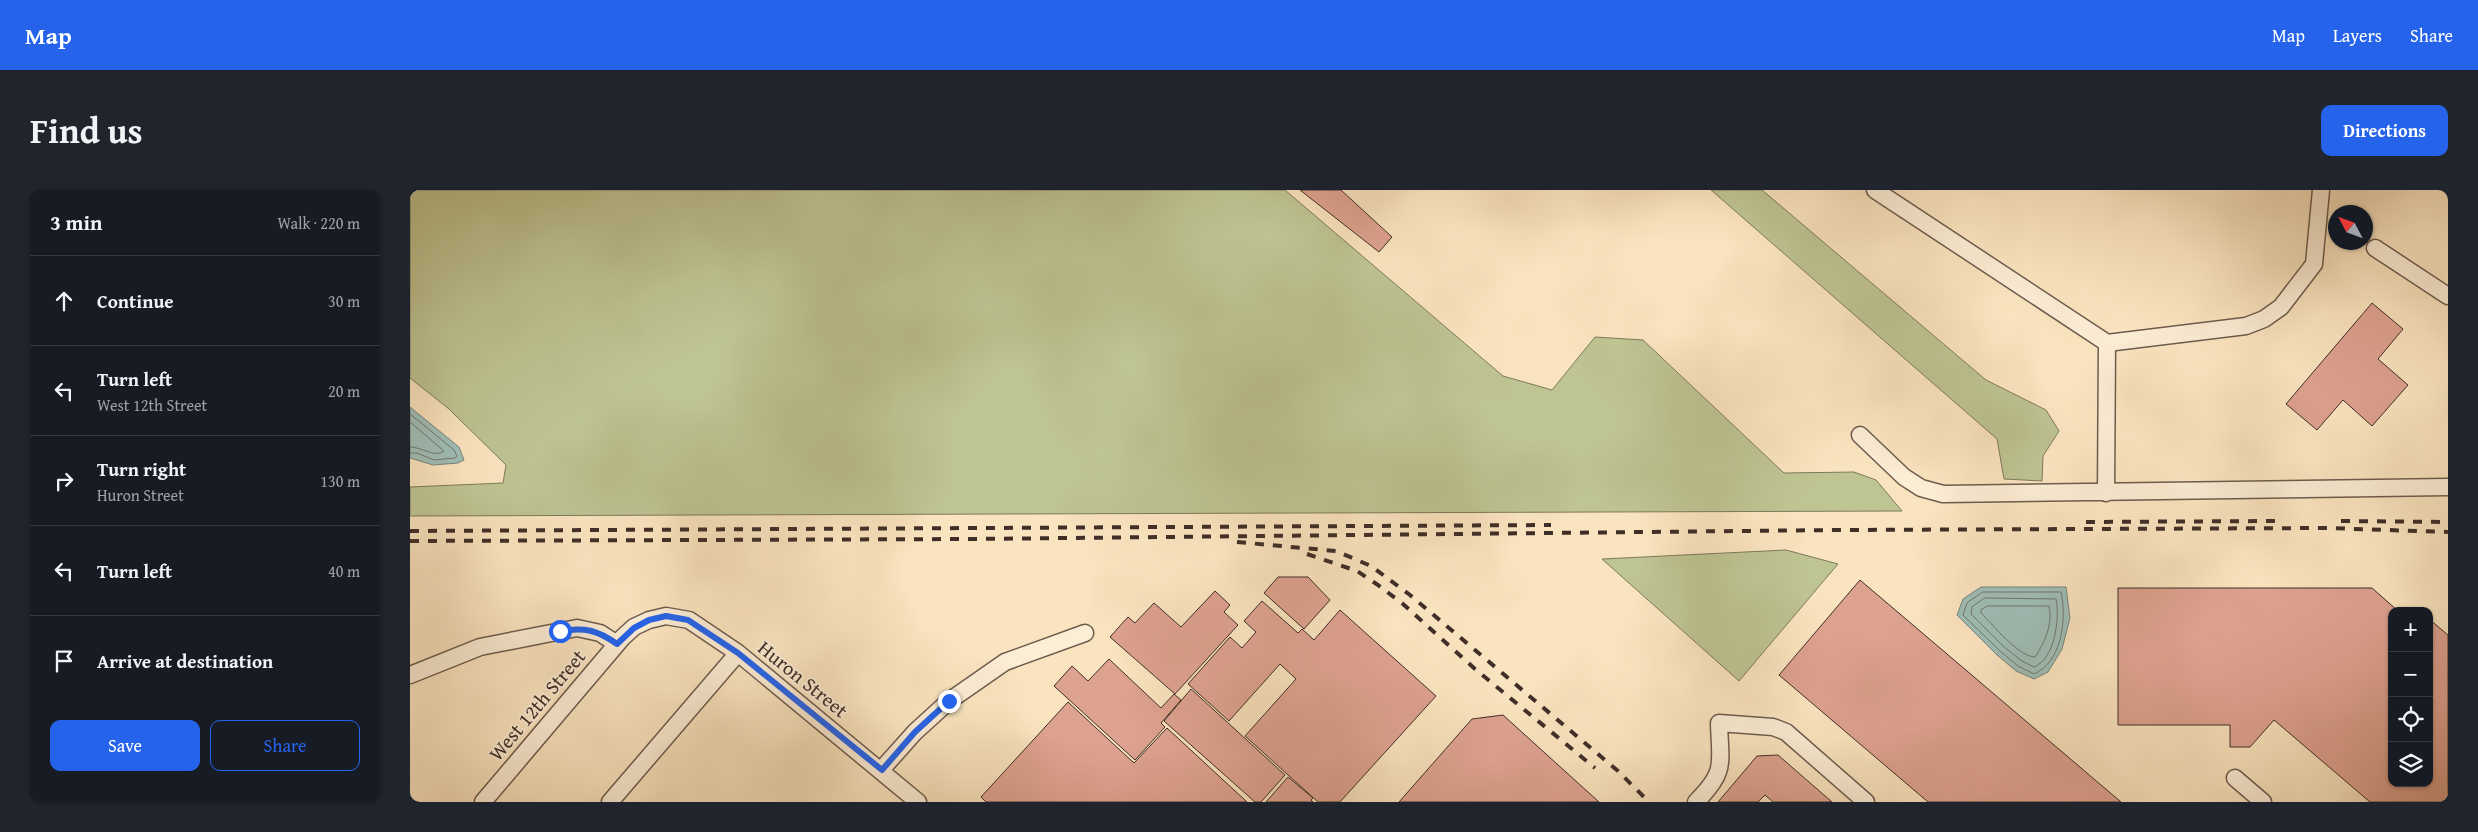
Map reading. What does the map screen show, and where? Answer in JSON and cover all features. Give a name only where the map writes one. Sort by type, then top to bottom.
[{"type":"street","points":[[1875,190],[2106,343],[2246,326],[2264,319],[2281,307],[2314,264],[2321,190]]},
{"type":"street","points":[[2375,248],[2448,296]]},
{"type":"street","points":[[2106,343],[2106,493]]},
{"type":"street","points":[[1860,435],[1904,477],[1920,488],[1942,494],[2448,487]]},
{"type":"street","name":"Huron Street","points":[[649,620],[666,616],[688,620],[738,653],[882,770],[910,799]]},
{"type":"street","name":"West 12th Street","points":[[483,802],[617,644],[634,628],[649,620]]},
{"type":"street","points":[[410,675],[480,648],[578,628],[600,633],[617,644]]},
{"type":"street","points":[[882,770],[915,732],[949,701],[1005,662],[1085,633]]},
{"type":"street","points":[[610,802],[738,653]]},
{"type":"street","points":[[1696,802],[1712,786],[1720,770],[1719,723],[1773,727],[1786,732],[1866,802]]},
{"type":"street","points":[[2234,778],[2263,802]]},
{"type":"green space","points":[[410,190],[1285,190],[1503,376],[1552,390],[1595,337],[1643,340],[1784,473],[1854,472],[1876,480],[1902,511],[410,516],[410,487],[503,483],[506,465],[449,409],[410,378]]},
{"type":"green space","points":[[1711,190],[1762,190],[1986,380],[2046,410],[2059,431],[2043,456],[2042,481],[2004,479],[1997,439]]},
{"type":"green space","points":[[1786,550],[1838,564],[1739,681],[1602,559]]},
{"type":"water","points":[[410,407],[459,447],[464,460],[458,463],[433,465],[410,458]]},
{"type":"water","points":[[1981,587],[2066,587],[2070,618],[2062,649],[2048,672],[2034,679],[2016,671],[1957,615],[1963,599]]},
{"type":"building","points":[[1300,190],[1341,190],[1392,237],[1379,252]]},
{"type":"building","points":[[2372,303],[2403,329],[2378,359],[2408,385],[2372,426],[2343,400],[2317,430],[2286,404]]},
{"type":"building","points":[[1278,577],[1308,577],[1330,600],[1304,629],[1264,593]]},
{"type":"building","points":[[1860,580],[2121,802],[1928,802],[1779,675]]},
{"type":"building","points":[[2118,588],[2372,588],[2393,607],[2388,607],[2388,787],[2433,787],[2433,622],[2448,635],[2448,802],[2370,802],[2274,720],[2250,747],[2230,747],[2230,725],[2118,725]]},
{"type":"building","points":[[1215,591],[1230,605],[1224,612],[1238,625],[1175,694],[1110,637],[1128,617],[1135,623],[1154,603],[1181,627]]},
{"type":"building","points":[[1262,601],[1298,633],[1302,629],[1314,640],[1340,610],[1436,696],[1340,802],[1318,802],[1245,736],[1296,679],[1280,664],[1229,721],[1188,684],[1230,637],[1242,648],[1256,632],[1244,621]]},
{"type":"building","points":[[1109,659],[1161,708],[1174,694],[1181,700],[1161,723],[1165,727],[1135,760],[1054,686],[1072,666],[1088,681]]},
{"type":"building","points":[[1191,689],[1285,775],[1261,802],[1255,802],[1164,721]]},
{"type":"building","points":[[1068,702],[1134,763],[1167,728],[1247,802],[986,802],[981,797]]},
{"type":"building","points":[[1503,715],[1599,802],[1399,802],[1472,719]]},
{"type":"building","points":[[1778,755],[1832,802],[1773,802],[1765,795],[1758,802],[1718,802],[1757,756]]},
{"type":"building","points":[[1288,777],[1313,798],[1311,800],[1313,802],[1266,802]]},
{"type":"railway","points":[[2086,522],[2276,521]]},
{"type":"railway","points":[[2341,521],[2448,522]]},
{"type":"railway","points":[[410,531],[1551,525]]},
{"type":"railway","points":[[410,541],[972,539],[1838,530],[2327,528],[2448,532]]},
{"type":"railway","points":[[1237,542],[1336,551],[1371,566],[1410,595],[1618,771],[1649,802]]},
{"type":"railway","points":[[1307,554],[1357,571],[1378,585],[1403,604],[1475,669],[1595,768]]},
{"type":"route","points":[[560,631],[578,628],[600,633],[617,644],[634,628],[649,620],[666,616],[688,620],[738,653],[882,770],[915,732],[949,701]]}]
